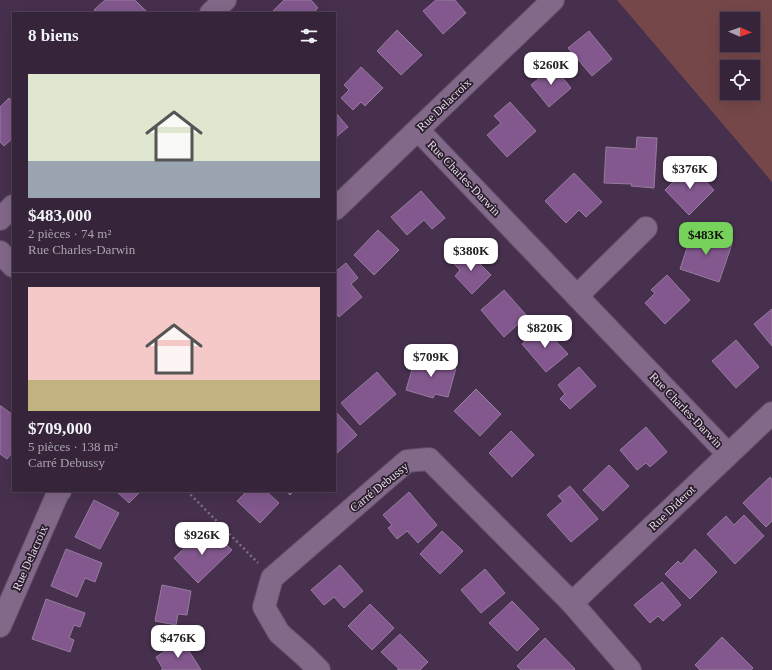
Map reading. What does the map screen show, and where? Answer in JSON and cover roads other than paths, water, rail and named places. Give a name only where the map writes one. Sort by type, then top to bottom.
[{"type":"street","points":[[212,12],[225,0]]},
{"type":"street","name":"Rue Delacroix","points":[[336,208],[552,0]]},
{"type":"street","name":"Rue Charles-Darwin","points":[[418,130],[728,454]]},
{"type":"street","points":[[0,219],[12,207]]},
{"type":"street","points":[[577,296],[646,228]]},
{"type":"street","points":[[0,252],[12,265]]},
{"type":"street","name":"Rue Diderot","points":[[572,603],[772,413]]},
{"type":"street","name":"Carré Debussy","points":[[319,670],[279,633],[264,607],[272,578],[407,461],[429,458],[572,603],[630,670]]},
{"type":"street","name":"Rue Delacroix","points":[[0,626],[60,492]]}]
